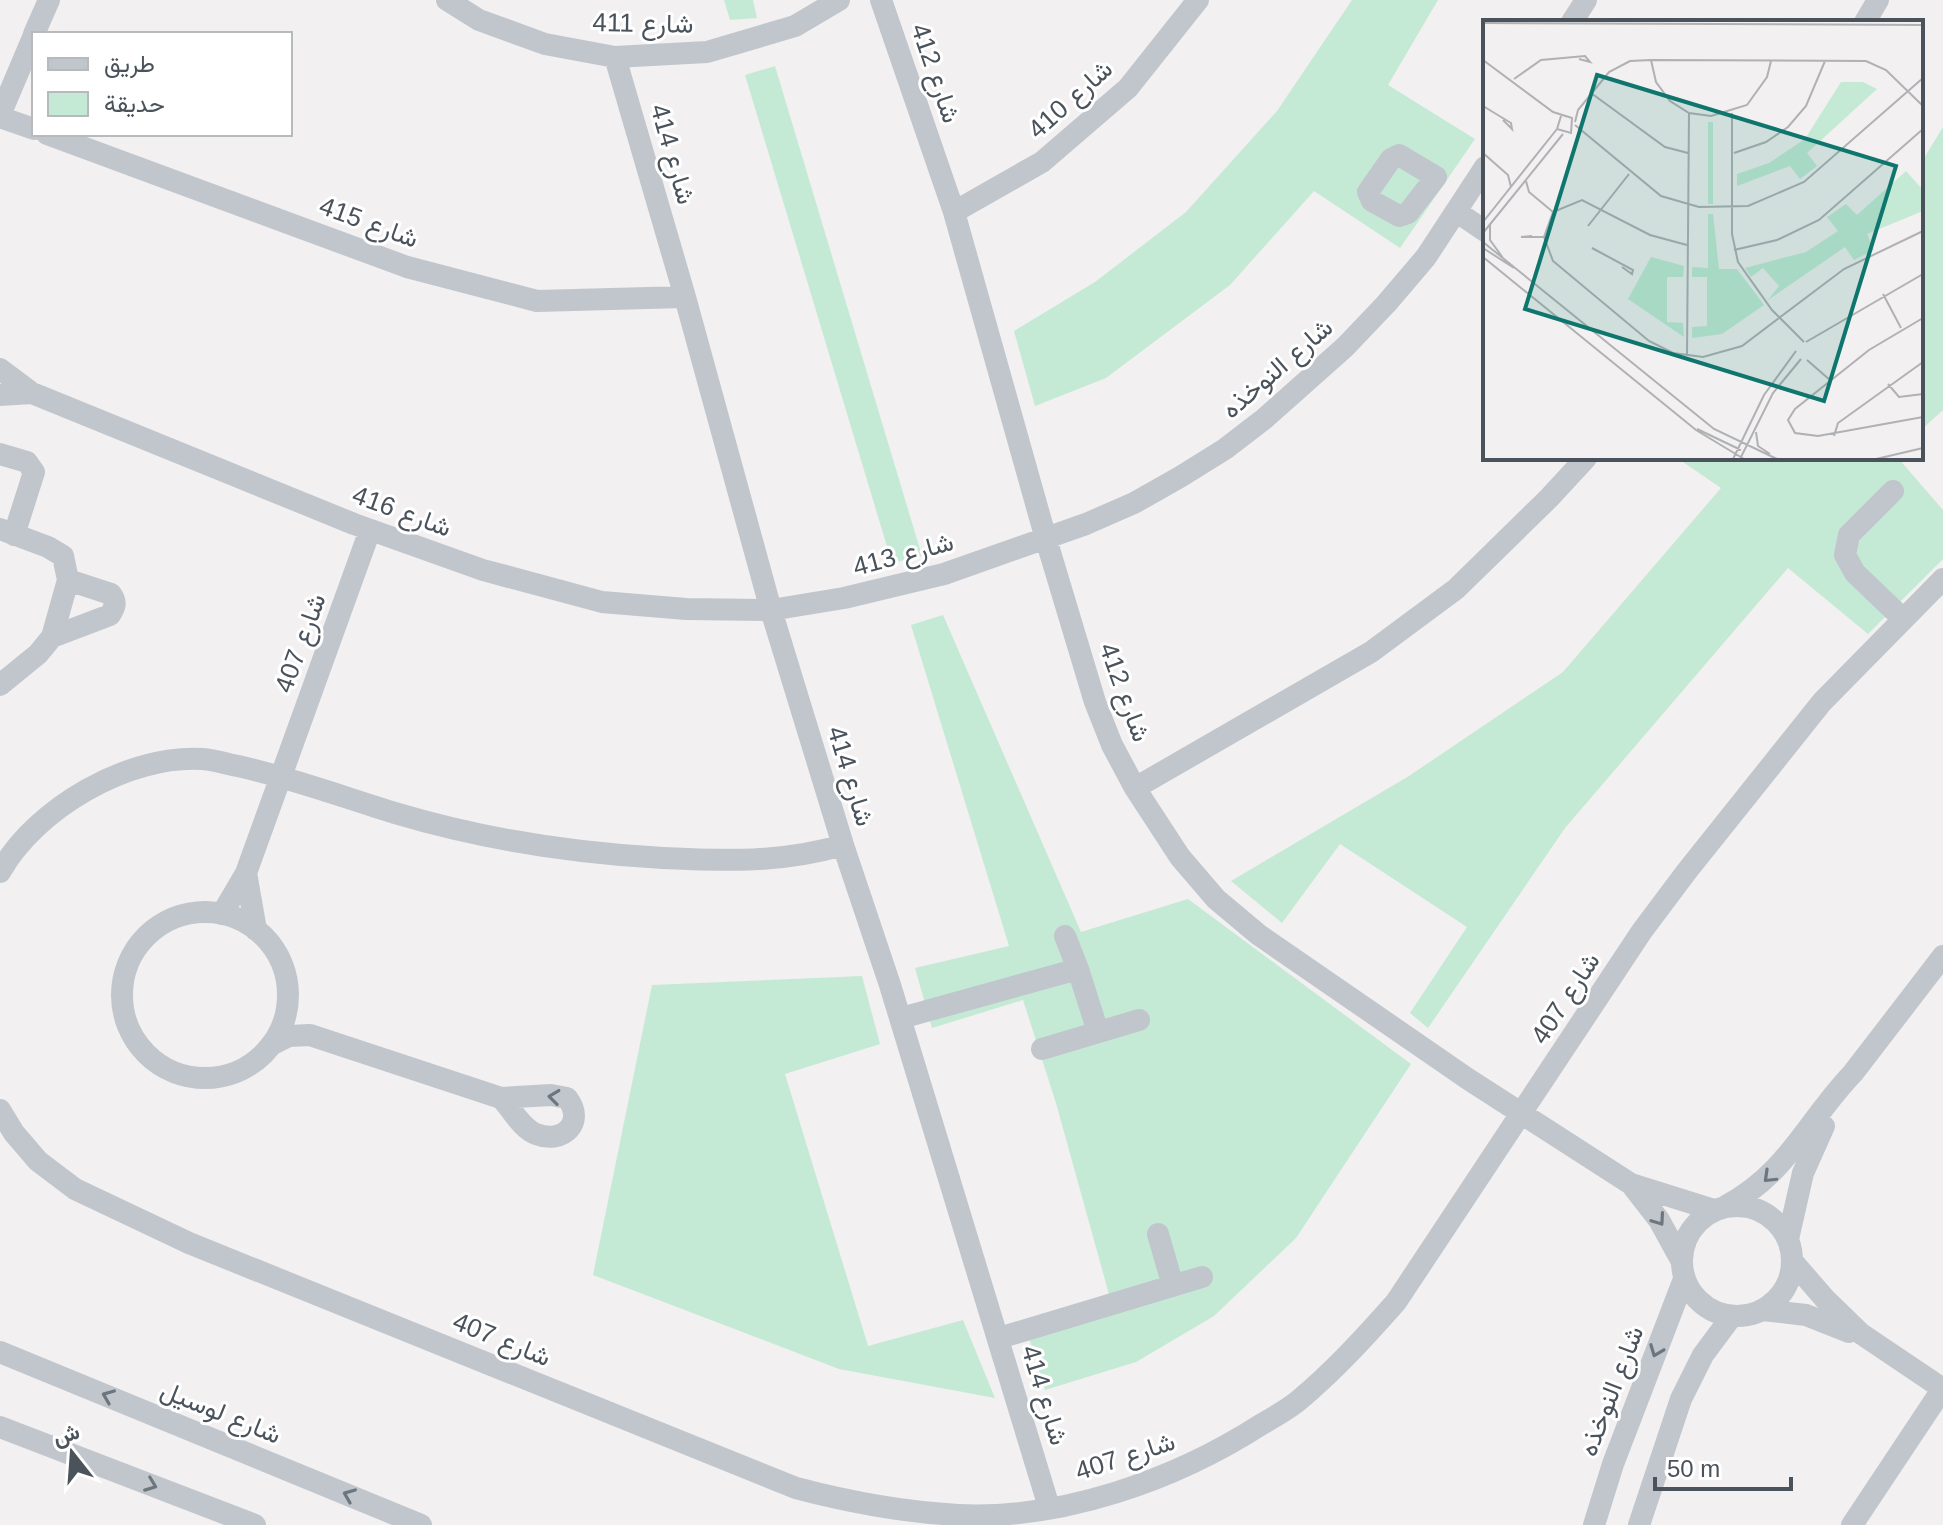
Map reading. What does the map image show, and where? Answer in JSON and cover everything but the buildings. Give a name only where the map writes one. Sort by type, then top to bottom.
[{"type":"street","points":[[35,32],[49,0]]},
{"type":"street","name":"شارع 411","points":[[447,0],[479,20],[545,44],[615,57],[707,52],[795,26],[839,0]]},
{"type":"street","name":"شارع 412","points":[[881,0],[954,212],[1095,702],[1112,745],[1135,788],[1180,857],[1216,899],[1259,935],[1523,1114],[1631,1184],[1720,1208]]},
{"type":"street","name":"شارع 410","points":[[954,212],[1042,162],[1128,88],[1198,0]]},
{"type":"street","points":[[1573,20],[1586,0]]},
{"type":"street","points":[[1866,20],[1878,0]]},
{"type":"street","points":[[32,40],[0,116],[32,128]]},
{"type":"street","name":"شارع 414","points":[[615,57],[771,610],[843,845],[901,1018],[1049,1507]]},
{"type":"street","name":"شارع 415","points":[[52,136],[407,267],[537,301],[685,297]]},
{"type":"street","name":"شارع النوخذه","points":[[1046,539],[1134,503],[1225,449],[1264,419],[1309,381],[1386,304],[1426,257],[1483,170]]},
{"type":"street","points":[[1436,177],[1483,229]]},
{"type":"street","name":"شارع 416","points":[[0,369],[32,393],[370,530],[483,570],[602,602],[686,609],[771,610]]},
{"type":"street","name":"شارع 416","points":[[0,395],[32,393]]},
{"type":"street","points":[[0,454],[27,462],[34,472],[7,532],[63,556],[68,580],[52,637],[38,654],[0,685]]},
{"type":"street","points":[[1135,788],[1371,652],[1456,589],[1584,460]]},
{"type":"street","points":[[1893,491],[1849,535],[1845,555],[1850,568],[1903,619]]},
{"type":"street","name":"شارع 407","points":[[222,914],[246,873],[370,530]]},
{"type":"street","name":"شارع 413","points":[[771,610],[844,598],[944,574],[1046,539]]},
{"type":"street","name":"شارع 407","points":[[0,1110],[14,1133],[38,1161],[75,1189],[189,1243],[796,1488],[876,1506],[959,1515],[1049,1507],[1098,1497],[1185,1468],[1223,1449],[1296,1403],[1353,1351],[1396,1302],[1642,931],[1734,809],[1822,702],[1943,579]]},
{"type":"street","points":[[52,637],[110,615],[115,608],[115,599],[111,594],[68,580]]},
{"type":"street","points":[[0,872],[37,826],[77,795],[139,768],[203,759],[282,775],[463,832],[605,855],[764,860],[795,857],[843,845]]},
{"type":"street","points":[[246,873],[256,930]]},
{"type":"street","points":[[310,1035],[297,1016],[288,994],[279,959],[256,930],[222,914],[207,912],[164,923],[141,941],[122,981],[123,1011],[141,1050],[152,1060],[178,1074],[207,1078],[236,1072],[250,1065],[271,1045],[289,1036],[310,1035],[501,1098]]},
{"type":"street","points":[[1065,936],[1098,1032]]},
{"type":"street","points":[[1793,1262],[1784,1290],[1763,1310],[1732,1316],[1708,1308],[1689,1290],[1683,1269],[1687,1236],[1704,1217],[1751,1193],[1784,1162],[1836,1090],[1853,1073],[1943,956]]},
{"type":"street","points":[[901,1018],[1078,969]]},
{"type":"street","points":[[271,1045],[286,1012],[288,994]]},
{"type":"street","points":[[1042,1049],[1139,1020]]},
{"type":"street","points":[[1788,1239],[1797,1189],[1809,1157],[1853,1073]]},
{"type":"street","name":"شارع 412","points":[[1631,1184],[1659,1220],[1683,1269]]},
{"type":"street","points":[[1720,1208],[1748,1207],[1768,1214],[1783,1229],[1793,1262],[1842,1317],[1882,1350]]},
{"type":"street","points":[[1158,1234],[1173,1286]]},
{"type":"street","name":"شارع النوخذه","points":[[1594,1525],[1683,1269]]},
{"type":"street","points":[[999,1338],[1202,1277]]},
{"type":"street","points":[[1763,1310],[1806,1315],[1827,1322],[1882,1350],[1943,1389],[1852,1525]]},
{"type":"street","points":[[1639,1525],[1681,1399],[1703,1355],[1732,1316]]},
{"type":"street","name":"شارع لوسيل","points":[[0,1352],[421,1525]]},
{"type":"street","points":[[0,1427],[255,1525]]},
{"type":"green space","points":[[724,0],[753,0],[757,18],[730,20]]},
{"type":"green space","points":[[1352,0],[1438,0],[1388,85],[1475,139],[1400,248],[1314,191],[1230,285],[1106,378],[1035,406],[1014,331],[1095,282],[1186,212],[1277,111]]},
{"type":"green space","points":[[775,66],[922,556],[892,563],[745,75]]},
{"type":"green space","points":[[1943,127],[1943,410],[1923,428],[1923,160]]},
{"type":"green space","points":[[1680,460],[1900,460],[1943,510],[1943,559],[1868,634],[1788,568],[1565,828],[1428,1028],[1410,1013],[1467,927],[1340,844],[1282,923],[1231,881],[1409,776],[1563,672],[1721,488]]},
{"type":"green space","points":[[943,615],[1081,932],[1188,899],[1411,1064],[1296,1238],[1214,1316],[1136,1362],[1045,1390],[1025,1325],[1110,1298],[1056,1103],[1023,1000],[932,1028],[915,968],[1009,946],[911,625]]},
{"type":"green space","points":[[862,976],[880,1044],[785,1074],[868,1346],[963,1320],[995,1398],[839,1369],[593,1275],[652,985]]}]
